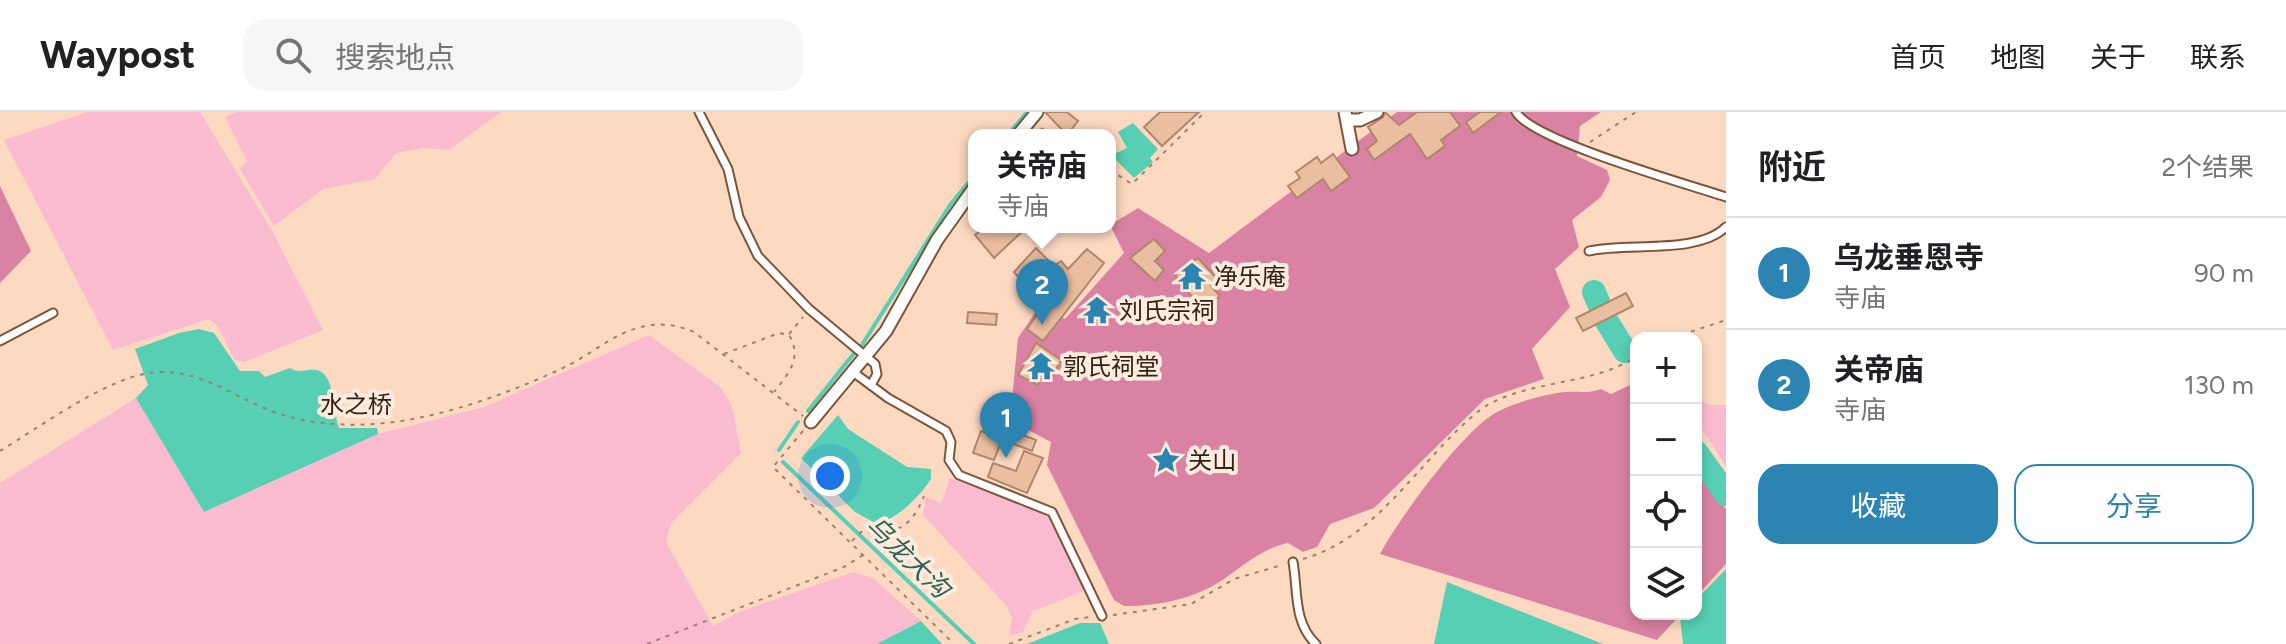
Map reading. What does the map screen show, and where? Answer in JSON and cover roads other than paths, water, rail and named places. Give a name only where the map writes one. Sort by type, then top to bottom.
[{"type":"street","points":[[1352,149],[1346,116],[1360,120],[1377,112]]},
{"type":"street","points":[[811,422],[896,316],[937,240],[968,196]]},
{"type":"lane","points":[[699,112],[728,169],[747,237],[768,269],[877,368],[871,385]]},
{"type":"lane","points":[[1516,112],[1534,128],[1726,197]]},
{"type":"lane","points":[[1589,251],[1620,246],[1701,242],[1726,227]]},
{"type":"lane","points":[[0,341],[53,313]]},
{"type":"lane","points":[[853,372],[946,431],[951,442],[949,460],[959,475],[1052,512],[1102,616]]},
{"type":"lane","points":[[1293,562],[1294,593],[1306,633],[1316,644]]},
{"type":"water","points":[[1133,123],[1158,149],[1150,158],[1153,162],[1134,178],[1116,160],[1116,153],[1127,148],[1118,132]]},
{"type":"water","points":[[199,329],[214,333],[240,371],[259,371],[265,377],[290,368],[322,372],[330,385],[339,428],[377,428],[378,434],[204,512],[136,398],[148,385],[135,349]]},
{"type":"water","points":[[838,415],[848,429],[907,467],[931,469],[931,479],[920,493],[901,512],[885,521],[877,524],[855,512],[801,458]]},
{"type":"water","points":[[1726,569],[1726,644],[1683,644],[1680,620],[1702,620],[1702,594]]},
{"type":"water","points":[[1447,582],[1603,644],[1434,644]]},
{"type":"water","points":[[921,621],[942,644],[877,644]]},
{"type":"water","points":[[1080,623],[1100,623],[1109,644],[1027,644]]},
{"type":"waterway","name":"乌龙大沟","points":[[1013,129],[1027,112]]},
{"type":"waterway","name":"乌龙大沟","points":[[862,345],[950,205],[968,183]]},
{"type":"waterway","points":[[1594,292],[1599,304]]},
{"type":"waterway","points":[[1606,320],[1625,351]]},
{"type":"waterway","name":"乌龙大沟","points":[[808,411],[855,352]]},
{"type":"waterway","name":"乌龙大沟","points":[[779,450],[798,422]]},
{"type":"waterway","points":[[1702,460],[1726,494]]},
{"type":"waterway","name":"乌龙大沟","points":[[783,462],[974,644]]},
{"type":"place","name":"净乐庵","points":[[1192,276]]},
{"type":"place","name":"刘氏宗祠","points":[[1097,310]]},
{"type":"place","name":"关帝庙","points":[[1042,325]]},
{"type":"place","name":"郭氏祠堂","points":[[1041,366]]},
{"type":"place","name":"乌龙垂恩寺","points":[[1006,458]]},
{"type":"place","name":"关山","points":[[1166,460]]}]
